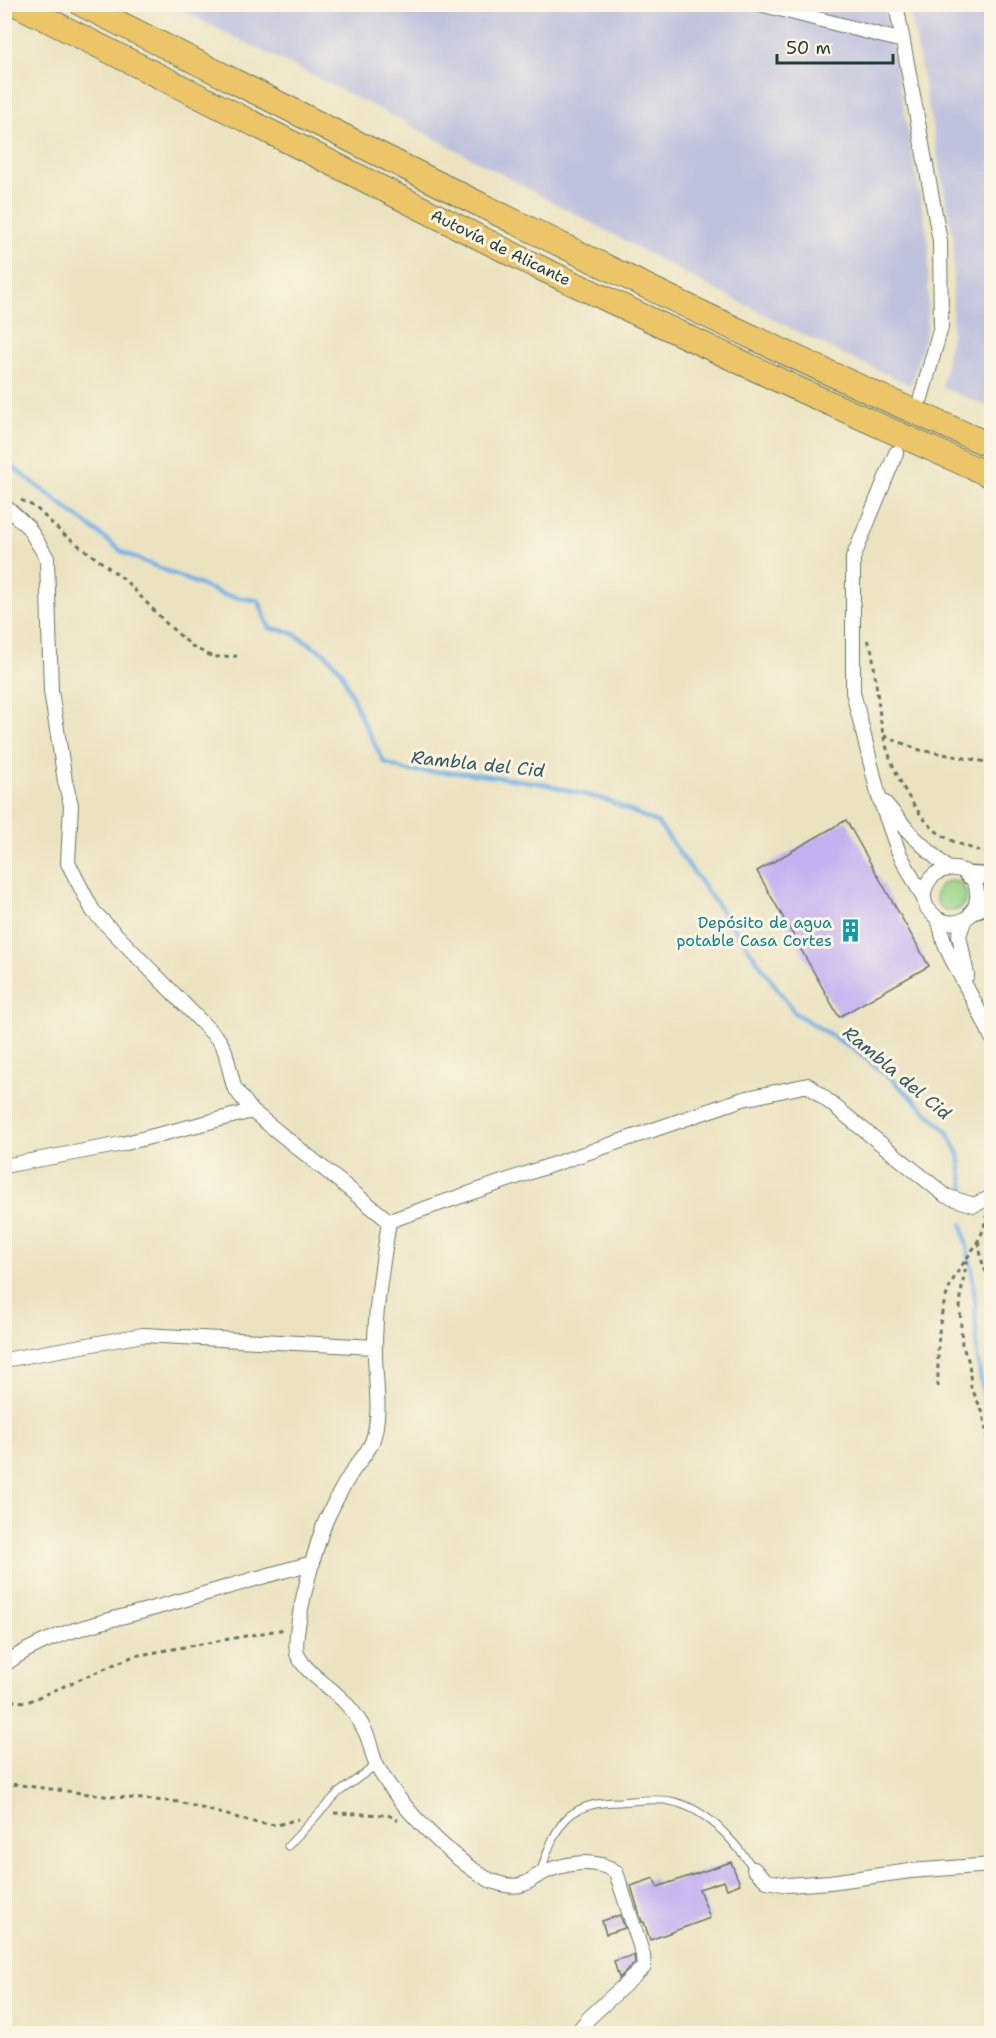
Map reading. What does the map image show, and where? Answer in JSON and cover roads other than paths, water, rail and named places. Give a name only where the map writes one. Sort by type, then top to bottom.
[{"type":"highway","name":"Autovía de Alicante","points":[[16,4],[534,265],[798,389],[992,476]]},
{"type":"highway","name":"Autovía de Alicante","points":[[81,4],[546,237],[887,400],[992,446]]},
{"type":"street","points":[[760,4],[903,40]]},
{"type":"street","points":[[896,4],[940,240],[941,327],[921,398]]},
{"type":"street","points":[[896,453],[853,558],[853,692],[879,797],[899,853],[928,911],[937,919],[951,923],[992,903]]},
{"type":"street","points":[[4,505],[28,527],[47,558],[51,691],[71,805],[68,863],[93,911],[219,1040],[225,1051],[234,1087],[252,1111],[389,1221]]},
{"type":"street","points":[[879,797],[948,869]]},
{"type":"street","points":[[924,899],[926,885],[941,871],[955,869],[968,875],[992,876]]},
{"type":"street","points":[[968,875],[976,885],[978,899],[959,935],[963,962],[976,1003]]},
{"type":"street","points":[[937,919],[945,945],[992,1038]]},
{"type":"street","points":[[389,1221],[743,1099],[808,1085],[946,1196],[974,1205],[989,1198]]},
{"type":"street","points":[[4,1166],[122,1144],[252,1111]]},
{"type":"street","points":[[389,1221],[375,1347],[378,1409],[372,1443],[346,1482],[326,1519],[298,1626],[296,1653],[307,1669],[350,1708],[366,1733],[376,1765],[390,1787],[419,1821],[458,1858],[480,1874],[495,1883],[523,1885],[540,1874],[562,1865],[586,1863],[608,1866],[616,1872],[644,1954],[644,1967],[589,2018],[576,2034]]},
{"type":"street","points":[[4,1360],[143,1335],[375,1347]]},
{"type":"street","points":[[4,1665],[21,1652],[57,1636],[313,1563]]},
{"type":"street","points":[[754,1869],[767,1881],[788,1884],[830,1882],[910,1870],[992,1865]]},
{"type":"lane","points":[[288,1846],[338,1793],[376,1765]]},
{"type":"lane","points":[[540,1874],[553,1839],[566,1819],[581,1808],[604,1802],[642,1801],[670,1802],[698,1813],[725,1831],[754,1869]]},
{"type":"waterway","name":"Rambla del Cid","points":[[4,460],[124,553],[224,595],[259,601],[269,628],[291,632],[327,655],[341,671],[363,722],[384,762],[407,771],[467,773],[539,783],[606,800],[658,823],[795,1013],[853,1049],[893,1080],[946,1130],[959,1154],[964,1190]]},
{"type":"waterway","name":"Rambla del Cid","points":[[962,1224],[972,1270],[977,1355],[992,1449]]},
{"type":"place","name":"Depósito de agua potable Casa Cortes","points":[[850,931]]}]
